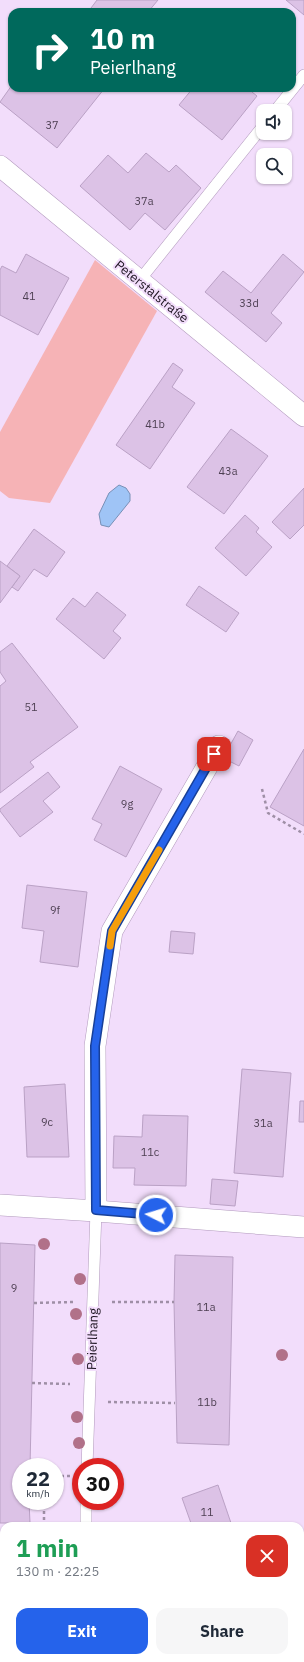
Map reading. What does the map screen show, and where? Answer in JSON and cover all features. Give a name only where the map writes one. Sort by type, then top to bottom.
[{"type":"street","name":"Peterstalstraße","points":[[0,166],[304,416]]},
{"type":"street","name":"Peierlhang","points":[[96,1210],[95,1046],[112,931],[219,746]]},
{"type":"street","points":[[0,1205],[96,1210],[304,1227]]},
{"type":"lane","points":[[296,85],[304,75]]},
{"type":"lane","points":[[281,104],[290,92]]},
{"type":"lane","points":[[139,281],[256,135]]},
{"type":"lane","name":"Peierlhang","points":[[87,1458],[96,1210]]},
{"type":"lane","points":[[86,1510],[86,1522]]},
{"type":"path","points":[[262,790],[268,813],[304,834]]},
{"type":"path","points":[[34,1303],[174,1302]]},
{"type":"path","points":[[32,1384],[91,1384]]},
{"type":"path","points":[[90,1402],[175,1402]]},
{"type":"path","points":[[44,1510],[44,1522]]},
{"type":"shaded area","points":[[95,260],[157,311],[50,503],[9,498],[0,491],[0,432]]},
{"type":"water","points":[[119,485],[126,488],[130,494],[130,501],[109,527],[101,525],[99,514],[109,493]]},
{"type":"building","points":[[97,0],[158,0],[151,8],[91,8]]},
{"type":"building","points":[[286,0],[304,0],[304,15]]},
{"type":"building","points":[[8,91],[8,92],[102,92],[57,148],[0,102]]},
{"type":"building","points":[[190,92],[252,92],[257,96],[222,140],[179,105]]},
{"type":"building","points":[[146,153],[169,172],[176,165],[201,188],[165,230],[145,213],[130,230],[80,186],[108,155],[128,173]]},
{"type":"building","points":[[26,254],[69,278],[38,335],[0,315],[0,270],[2,266],[16,273]]},
{"type":"building","points":[[283,254],[304,272],[271,313],[282,323],[266,342],[205,292],[223,271],[251,293]]},
{"type":"building","points":[[173,363],[183,370],[172,387],[195,403],[150,469],[116,445]]},
{"type":"building","points":[[231,429],[268,456],[224,514],[187,487]]},
{"type":"building","points":[[304,488],[304,525],[290,539],[272,522]]},
{"type":"building","points":[[245,515],[259,528],[256,532],[272,547],[246,576],[215,548]]},
{"type":"building","points":[[34,529],[65,552],[47,577],[34,569],[18,591],[12,587],[20,576],[7,566]]},
{"type":"building","points":[[0,561],[20,576],[0,603]]},
{"type":"building","points":[[199,586],[239,613],[226,632],[186,605]]},
{"type":"building","points":[[97,592],[126,615],[113,631],[121,638],[104,659],[56,619],[73,598],[85,607]]},
{"type":"building","points":[[12,643],[78,727],[30,762],[34,767],[0,793],[0,686],[6,681],[0,672],[0,652]]},
{"type":"building","points":[[238,731],[253,740],[239,766],[223,758]]},
{"type":"building","points":[[304,749],[304,826],[270,807]]},
{"type":"building","points":[[120,766],[162,789],[126,857],[94,840],[102,824],[92,819]]},
{"type":"building","points":[[48,772],[60,787],[43,801],[53,812],[20,837],[0,809]]},
{"type":"building","points":[[27,885],[87,892],[78,967],[40,962],[44,931],[22,928]]},
{"type":"building","points":[[171,931],[195,933],[193,954],[169,952]]},
{"type":"building","points":[[242,1069],[291,1073],[283,1177],[234,1173]]},
{"type":"building","points":[[65,1084],[69,1157],[27,1157],[24,1087]]},
{"type":"building","points":[[300,1101],[304,1101],[304,1122],[299,1122]]},
{"type":"building","points":[[143,1115],[188,1116],[186,1186],[134,1185],[135,1168],[113,1168],[114,1136],[142,1137]]},
{"type":"building","points":[[212,1179],[238,1181],[235,1206],[210,1204]]},
{"type":"building","points":[[0,1243],[35,1245],[30,1458],[12,1458],[12,1510],[29,1510],[30,1522],[0,1522]]},
{"type":"building","points":[[175,1255],[233,1257],[229,1445],[177,1443],[174,1302]]},
{"type":"building","points":[[218,1485],[231,1522],[191,1522],[182,1498]]},
{"type":"slow traffic","points":[[110,946],[112,931],[159,850]]},
{"type":"route","points":[[156,1215],[96,1210],[95,1046],[112,931],[214,754]]}]
